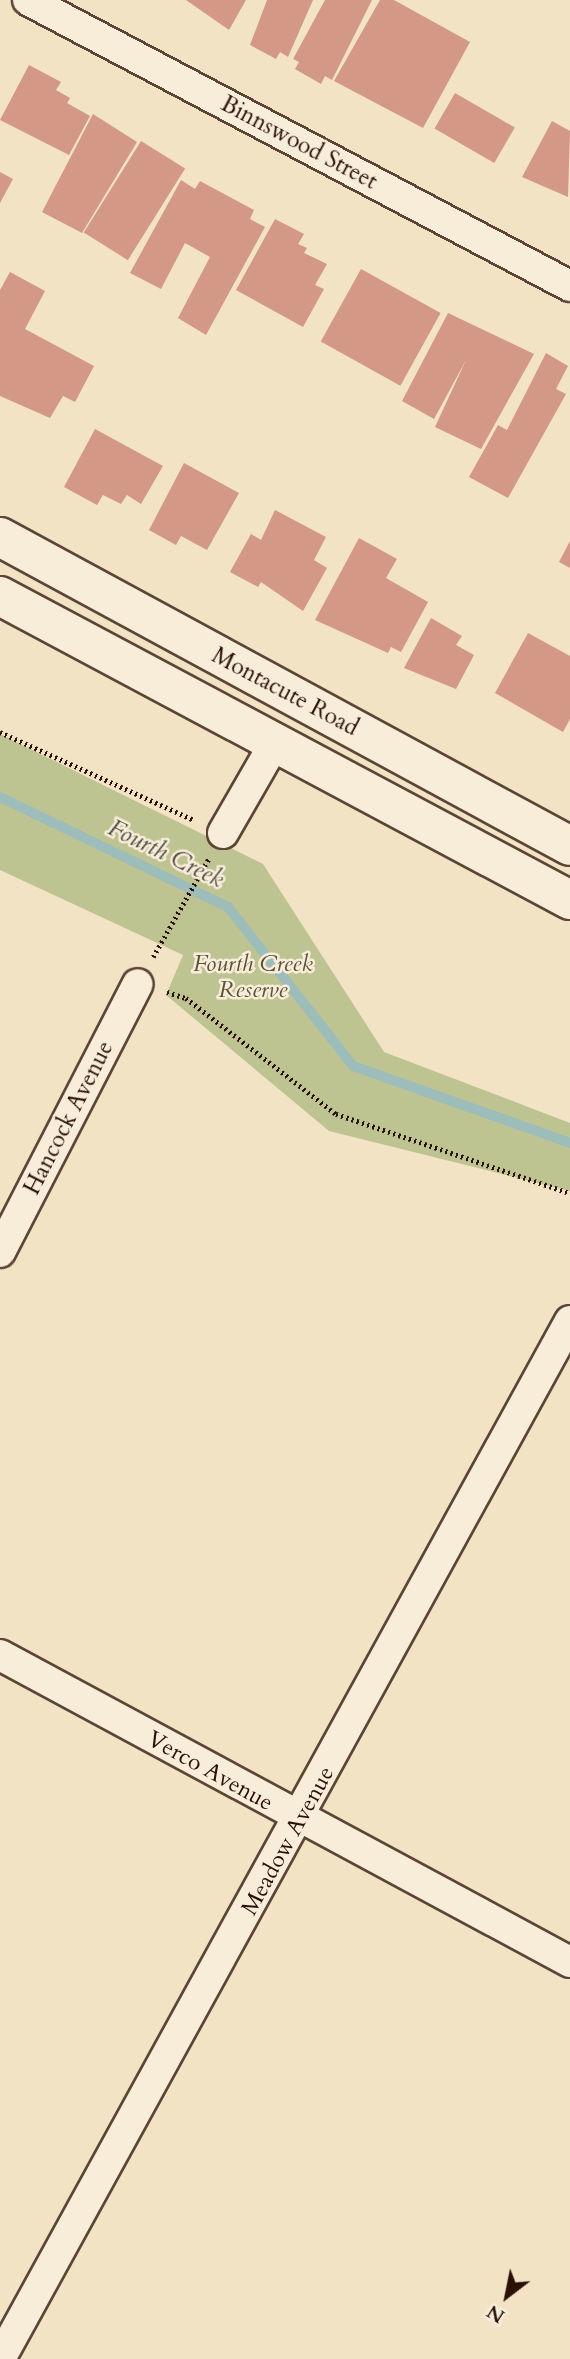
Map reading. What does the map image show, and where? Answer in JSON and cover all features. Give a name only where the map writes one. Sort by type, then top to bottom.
[{"type":"main road","name":"Montacute Road","points":[[0,537],[570,846]]},
{"type":"main road","points":[[0,596],[273,746],[570,900]]},
{"type":"main road","points":[[254,676],[275,702],[273,746]]},
{"type":"street","name":"Binnswood Street","points":[[28,0],[570,286]]},
{"type":"street","points":[[223,833],[273,746]]},
{"type":"street","name":"Hancock Avenue","points":[[0,1252],[138,984]]},
{"type":"street","name":"Meadow Avenue","points":[[0,2359],[299,1821],[570,1321]]},
{"type":"street","name":"Verco Avenue","points":[[0,1655],[299,1821],[570,1962]]},
{"type":"path","points":[[0,732],[223,833],[138,984],[186,998],[336,1114],[570,1193]]},
{"type":"green space","name":"Fourth Creek Reserve","points":[[0,734],[263,864],[384,1052],[570,1123],[570,1191],[329,1131],[166,995],[183,955],[0,870]]},
{"type":"building","points":[[186,0],[246,0],[229,30]]},
{"type":"building","points":[[267,0],[313,0],[288,57],[280,52],[276,59],[250,45]]},
{"type":"building","points":[[325,0],[372,0],[332,80],[325,76],[321,84],[295,69],[299,62],[293,59]]},
{"type":"building","points":[[380,0],[394,0],[470,42],[423,128],[334,81]]},
{"type":"building","points":[[29,65],[61,82],[56,90],[70,98],[67,103],[90,116],[69,155],[0,120]]},
{"type":"building","points":[[455,93],[515,127],[494,163],[434,129]]},
{"type":"building","points":[[93,114],[137,142],[82,233],[42,212]]},
{"type":"building","points":[[552,121],[570,131],[568,197],[522,177]]},
{"type":"building","points":[[141,141],[185,169],[128,260],[84,233]]},
{"type":"building","points":[[0,172],[13,179],[0,203]]},
{"type":"building","points":[[181,180],[195,189],[200,181],[254,210],[250,219],[265,227],[206,335],[178,318],[210,257],[185,243],[161,289],[130,273]]},
{"type":"building","points":[[275,219],[304,234],[298,244],[307,248],[304,253],[327,264],[315,285],[324,289],[303,327],[236,290]]},
{"type":"building","points":[[361,269],[441,313],[400,386],[321,342]]},
{"type":"building","points":[[10,272],[45,291],[25,329],[94,366],[75,402],[63,396],[50,418],[0,396],[0,290]]},
{"type":"building","points":[[448,313],[534,354],[481,449],[435,427],[466,360],[434,419],[402,401]]},
{"type":"building","points":[[546,353],[568,366],[556,389],[566,394],[508,498],[469,477],[498,425],[507,430]]},
{"type":"building","points":[[95,429],[163,466],[141,504],[127,495],[121,504],[103,495],[97,505],[64,487]]},
{"type":"building","points":[[184,463],[239,493],[207,550],[181,536],[176,545],[149,530]]},
{"type":"building","points":[[275,510],[326,537],[314,560],[327,568],[303,611],[261,582],[258,587],[230,572],[251,534],[261,540]]},
{"type":"building","points":[[359,538],[397,559],[386,578],[428,602],[401,652],[391,647],[388,653],[315,620]]},
{"type":"building","points":[[570,541],[570,568],[559,562]]},
{"type":"building","points":[[431,618],[462,636],[456,645],[474,655],[456,689],[404,668]]},
{"type":"building","points":[[528,633],[570,656],[570,719],[563,732],[495,693]]},
{"type":"waterway","name":"Fourth Creek","points":[[0,797],[228,907],[353,1066],[570,1143]]}]
